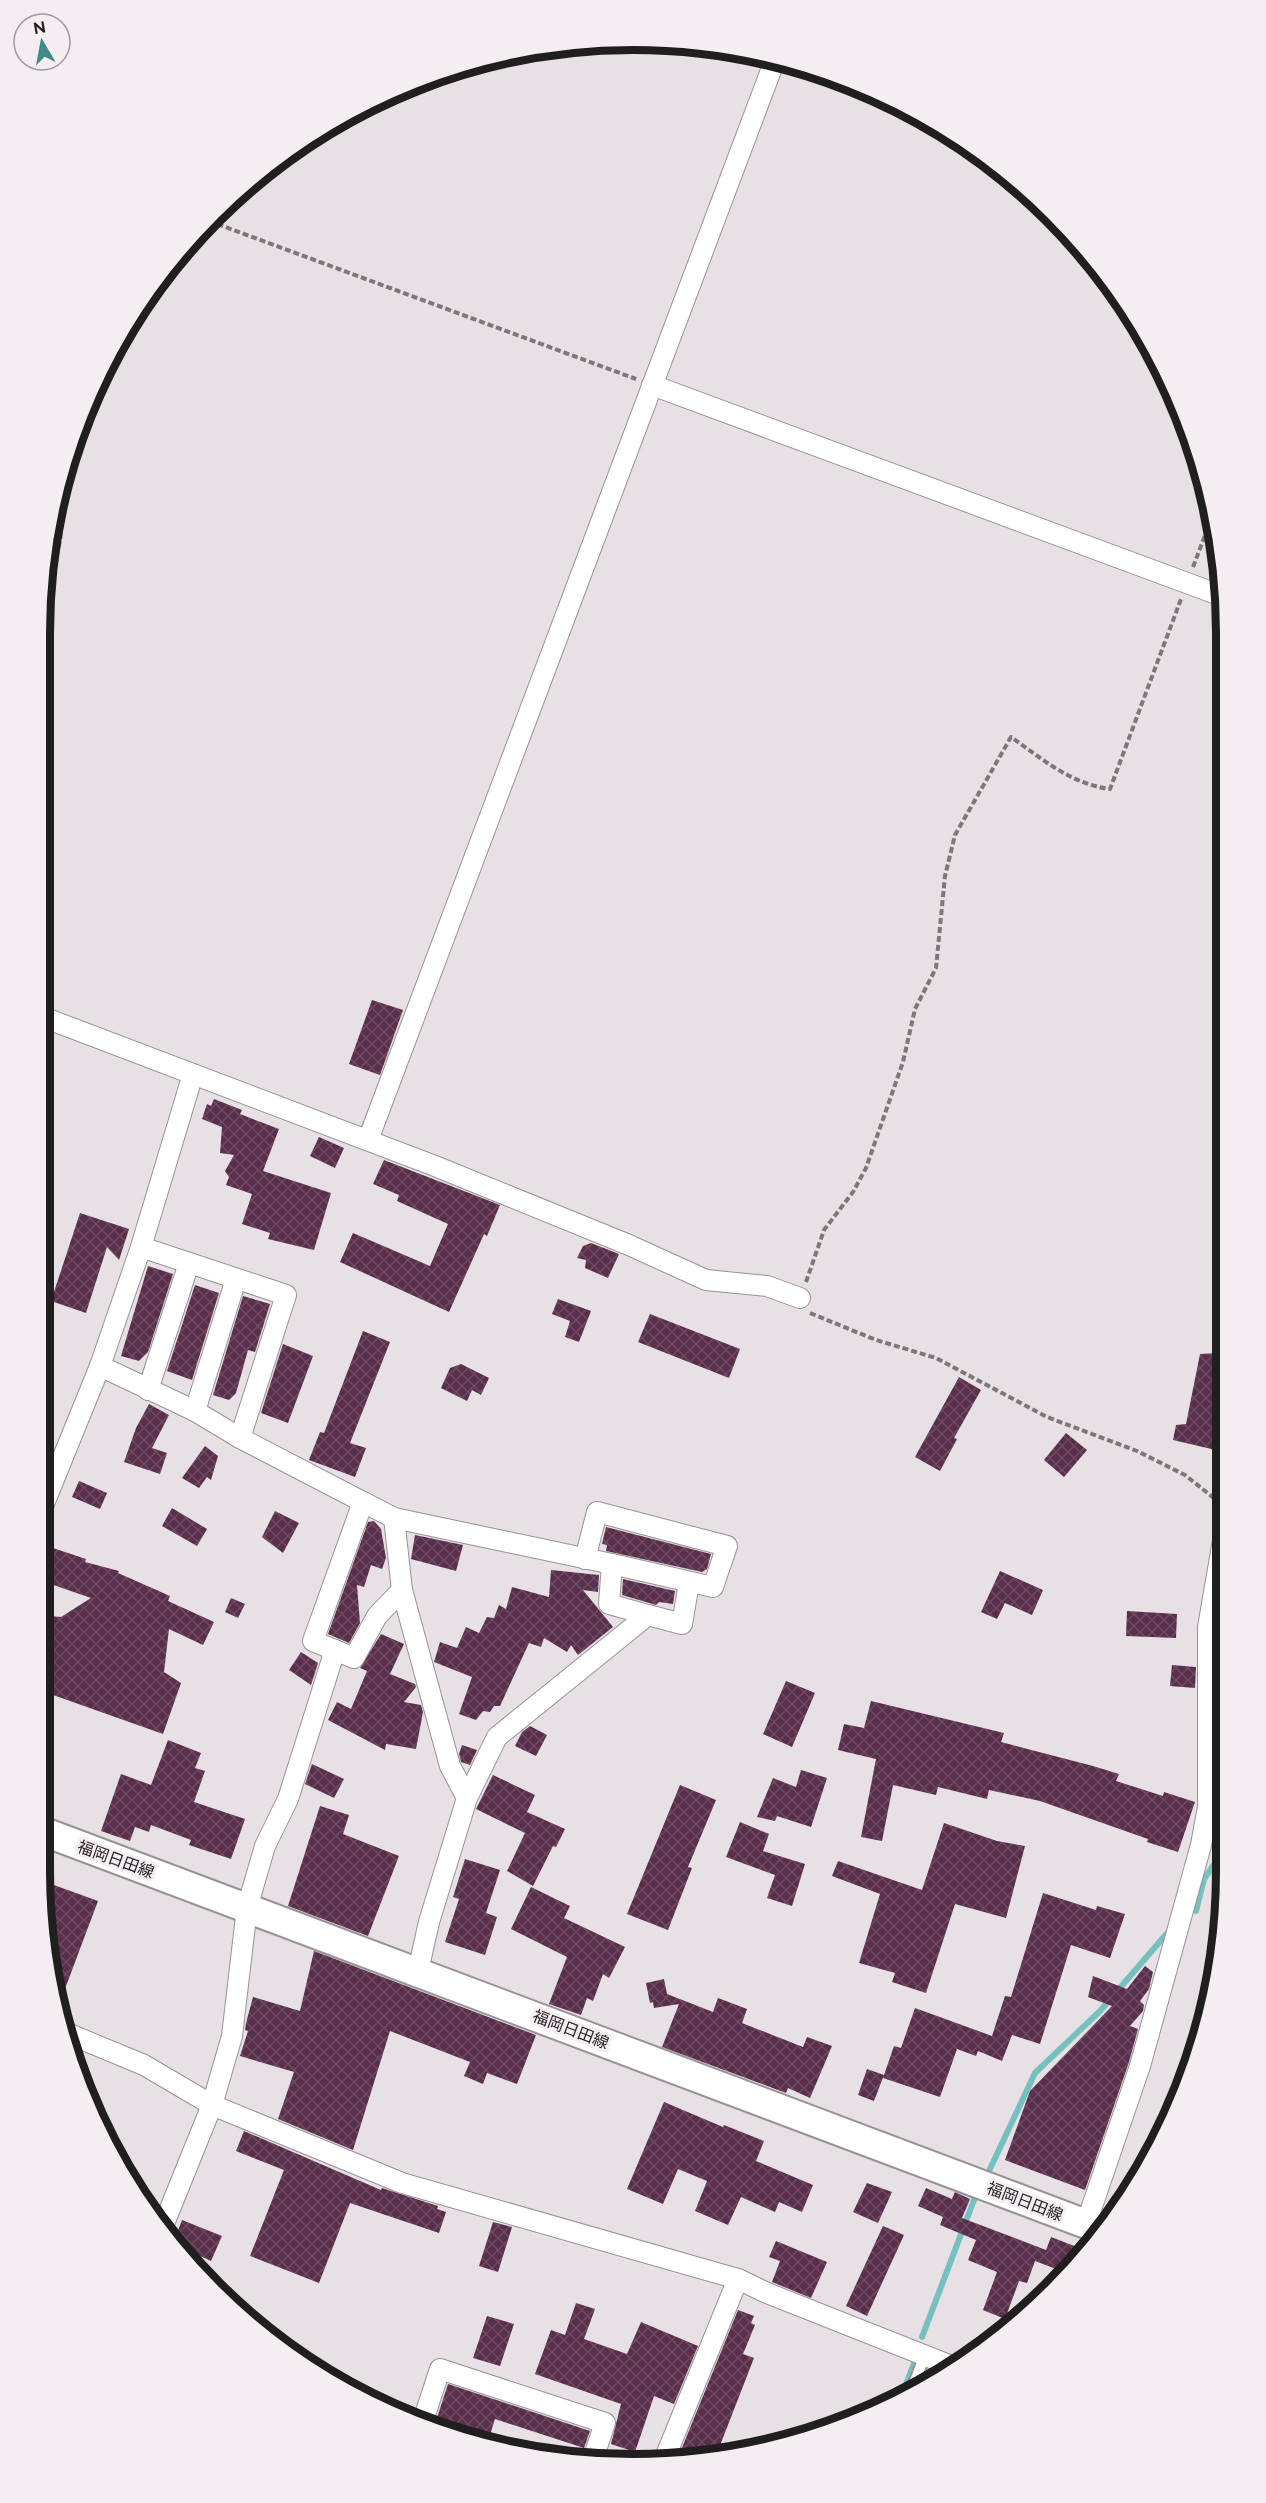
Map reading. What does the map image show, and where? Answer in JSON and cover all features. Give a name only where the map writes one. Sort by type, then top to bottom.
[{"type":"main road","name":"福岡日田線","points":[[50,1834],[1094,2227]]},
{"type":"street","points":[[368,1140],[772,66]]},
{"type":"street","points":[[652,385],[1215,593]]},
{"type":"street","points":[[50,1020],[368,1140],[567,1219],[706,1280],[767,1286],[800,1298]]},
{"type":"street","points":[[50,1489],[100,1366],[141,1247],[193,1074]]},
{"type":"street","points":[[141,1247],[286,1295],[240,1438]]},
{"type":"street","points":[[148,1390],[189,1263]]},
{"type":"street","points":[[195,1411],[236,1279]]},
{"type":"street","points":[[100,1366],[195,1411],[240,1438],[394,1518],[713,1587],[727,1546],[597,1512],[585,1559]]},
{"type":"street","points":[[363,1502],[313,1641],[354,1658],[377,1616],[402,1590]]},
{"type":"street","points":[[394,1518],[402,1590],[450,1766],[466,1798]]},
{"type":"street","points":[[612,1564],[609,1604],[682,1624],[689,1583]]},
{"type":"street","points":[[1094,2227],[1203,1835],[1208,1806],[1208,1627],[1216,1581]]},
{"type":"street","points":[[418,1971],[429,1922],[466,1798],[497,1737],[648,1615]]},
{"type":"street","points":[[166,2219],[212,2105],[232,2036],[247,1908],[265,1846],[288,1799],[335,1650]]},
{"type":"street","points":[[73,2036],[144,2065],[212,2105],[402,2183],[738,2279],[767,2293],[944,2363]]},
{"type":"street","points":[[667,2452],[738,2279]]},
{"type":"street","points":[[425,2415],[440,2369],[605,2423],[595,2452]]},
{"type":"lane","points":[[915,2380],[925,2355]]},
{"type":"path","points":[[217,223],[652,385]]},
{"type":"path","points":[[54,559],[62,535],[60,526]]},
{"type":"path","points":[[1207,530],[1110,789],[1088,786],[1060,771],[1011,736],[955,835],[945,876],[936,968],[915,1009],[903,1062],[866,1168],[853,1192],[824,1230],[800,1298],[811,1314],[876,1340],[936,1358],[1047,1417],[1137,1451],[1185,1475],[1216,1500]]},
{"type":"building","points":[[372,1000],[403,1010],[380,1075],[349,1064]]},
{"type":"building","points":[[214,1099],[242,1110],[240,1114],[279,1129],[263,1171],[331,1193],[314,1250],[268,1239],[270,1233],[242,1224],[252,1194],[226,1185],[229,1177],[225,1171],[234,1155],[220,1153],[222,1127],[202,1119],[207,1104],[211,1106]]},
{"type":"building","points":[[319,1137],[344,1148],[335,1168],[310,1156]]},
{"type":"building","points":[[384,1160],[500,1205],[487,1236],[484,1234],[449,1312],[340,1262],[353,1233],[430,1266],[448,1224],[397,1201],[399,1195],[373,1184]]},
{"type":"building","points":[[80,1213],[129,1229],[119,1260],[107,1247],[86,1313],[51,1301]]},
{"type":"building","points":[[591,1243],[619,1254],[608,1278],[585,1268],[586,1260],[577,1258],[583,1246]]},
{"type":"building","points":[[148,1266],[173,1274],[148,1352],[139,1361],[121,1356]]},
{"type":"building","points":[[195,1285],[219,1293],[192,1380],[167,1371]]},
{"type":"building","points":[[243,1296],[270,1304],[255,1352],[248,1350],[236,1393],[229,1400],[213,1395]]},
{"type":"building","points":[[558,1299],[591,1311],[579,1342],[565,1337],[570,1321],[552,1314]]},
{"type":"building","points":[[650,1314],[740,1349],[729,1378],[638,1342]]},
{"type":"building","points":[[363,1331],[390,1342],[350,1443],[366,1448],[355,1477],[309,1460],[320,1432],[324,1433]]},
{"type":"building","points":[[283,1344],[313,1356],[288,1423],[261,1413]]},
{"type":"building","points":[[1216,1353],[1216,1450],[1173,1440],[1176,1425],[1186,1424],[1200,1354]]},
{"type":"building","points":[[461,1364],[489,1378],[481,1395],[472,1390],[467,1401],[441,1388],[450,1368]]},
{"type":"building","points":[[959,1377],[981,1390],[954,1438],[957,1439],[940,1471],[915,1457]]},
{"type":"building","points":[[149,1404],[169,1415],[152,1448],[167,1453],[160,1474],[124,1462],[136,1428]]},
{"type":"building","points":[[1066,1433],[1087,1450],[1064,1477],[1044,1460]]},
{"type":"building","points":[[205,1446],[218,1456],[211,1480],[207,1477],[199,1488],[182,1478]]},
{"type":"building","points":[[79,1481],[107,1493],[100,1509],[72,1497]]},
{"type":"building","points":[[172,1508],[207,1529],[197,1546],[162,1526]]},
{"type":"building","points":[[275,1511],[299,1523],[283,1553],[262,1537]]},
{"type":"building","points":[[374,1521],[381,1529],[386,1558],[382,1569],[371,1565],[364,1587],[357,1585],[360,1623],[349,1643],[328,1634],[368,1522]]},
{"type":"building","points":[[606,1527],[711,1554],[707,1569],[702,1572],[606,1551],[607,1545],[602,1544]]},
{"type":"building","points":[[415,1535],[463,1545],[456,1571],[411,1559]]},
{"type":"building","points":[[50,1547],[86,1559],[85,1562],[119,1571],[118,1573],[170,1596],[168,1601],[214,1622],[203,1645],[169,1629],[164,1672],[181,1683],[163,1734],[50,1694],[50,1616],[61,1617],[91,1598],[50,1584]]},
{"type":"building","points":[[551,1570],[599,1575],[598,1592],[583,1590],[613,1627],[578,1655],[571,1645],[567,1652],[544,1638],[541,1647],[529,1643],[500,1706],[494,1706],[490,1712],[483,1711],[476,1720],[459,1714],[472,1677],[434,1662],[440,1642],[457,1648],[466,1627],[479,1633],[487,1617],[494,1618],[499,1605],[506,1609],[512,1587],[549,1597]]},
{"type":"building","points":[[1000,1571],[1043,1590],[1032,1615],[1005,1603],[997,1619],[981,1612]]},
{"type":"building","points":[[623,1579],[675,1591],[673,1604],[659,1602],[656,1605],[622,1595]]},
{"type":"building","points":[[231,1598],[245,1604],[238,1618],[225,1612]]},
{"type":"building","points":[[1127,1611],[1177,1614],[1176,1638],[1126,1636]]},
{"type":"building","points":[[381,1634],[404,1644],[390,1674],[415,1684],[416,1687],[404,1702],[421,1705],[423,1712],[416,1749],[386,1744],[385,1750],[328,1720],[337,1702],[351,1709],[367,1671],[360,1668]]},
{"type":"building","points":[[301,1652],[318,1663],[311,1685],[289,1670]]},
{"type":"building","points":[[1172,1665],[1196,1667],[1195,1688],[1170,1686]]},
{"type":"building","points":[[786,1681],[815,1693],[792,1747],[763,1734]]},
{"type":"building","points":[[871,1701],[1004,1733],[1001,1742],[1119,1774],[1116,1781],[1163,1796],[1164,1792],[1195,1802],[1178,1852],[1040,1801],[989,1790],[987,1799],[938,1787],[936,1795],[893,1785],[882,1841],[861,1837],[876,1759],[838,1750],[844,1724],[864,1728]]},
{"type":"building","points":[[530,1726],[547,1735],[536,1756],[515,1746],[522,1732]]},
{"type":"building","points":[[168,1740],[201,1753],[195,1768],[205,1771],[194,1802],[245,1819],[231,1859],[189,1845],[191,1840],[151,1825],[149,1832],[135,1827],[130,1841],[101,1831],[121,1774],[151,1785]]},
{"type":"building","points":[[462,1745],[477,1750],[470,1765],[461,1762],[459,1754]]},
{"type":"building","points":[[312,1764],[344,1779],[334,1798],[305,1784]]},
{"type":"building","points":[[801,1770],[827,1778],[811,1827],[777,1816],[775,1821],[757,1817],[773,1778],[796,1787]]},
{"type":"building","points":[[493,1775],[535,1795],[527,1812],[565,1829],[556,1847],[553,1846],[533,1886],[507,1871],[525,1833],[476,1809]]},
{"type":"building","points":[[680,1785],[716,1800],[688,1867],[692,1868],[668,1930],[627,1914]]},
{"type":"building","points":[[320,1806],[349,1815],[343,1834],[399,1856],[368,1936],[288,1906]]},
{"type":"building","points":[[740,1822],[769,1834],[763,1851],[805,1864],[792,1906],[767,1898],[775,1875],[726,1857]]},
{"type":"building","points":[[944,1823],[997,1841],[1025,1846],[1006,1918],[955,1904],[926,1993],[892,1982],[895,1973],[859,1963],[880,1894],[832,1876],[838,1861],[922,1890]]},
{"type":"building","points":[[465,1859],[500,1870],[486,1913],[497,1917],[485,1955],[445,1942],[459,1899],[453,1897]]},
{"type":"building","points":[[50,1884],[98,1901],[63,1994],[54,1946]]},
{"type":"building","points":[[531,1887],[570,1906],[564,1918],[625,1947],[609,1978],[603,1974],[593,2001],[587,1998],[581,2015],[549,2004],[567,1957],[511,1929]]},
{"type":"building","points":[[1043,1893],[1096,1910],[1097,1906],[1125,1914],[1110,1958],[1071,1945],[1040,2044],[1012,2035],[1002,2061],[978,2051],[976,2056],[957,2049],[940,2097],[883,2078],[894,2046],[901,2048],[915,2008],[992,2036],[1005,1996],[1011,1997]]},
{"type":"building","points":[[314,1951],[536,2035],[517,2084],[487,2073],[483,2084],[464,2076],[470,2062],[390,2031],[353,2150],[278,2119],[294,2072],[240,2056],[248,2031],[245,2030],[246,2023],[253,1997],[300,2011]]},
{"type":"building","points":[[1145,1966],[1153,1972],[1149,1989],[1140,2001],[1144,2005],[1143,2011],[1130,2026],[1138,2029],[1129,2062],[1085,2190],[1005,2160],[1030,2091],[1112,2006],[1088,1997],[1093,1976],[1127,1989]]},
{"type":"building","points":[[664,1979],[667,1994],[713,2012],[718,1998],[747,2009],[742,2023],[803,2047],[807,2037],[832,2046],[810,2098],[788,2088],[786,2093],[662,2047],[679,2004],[654,2008],[653,2002],[650,2003],[646,1983]]},
{"type":"building","points":[[867,2069],[884,2075],[874,2101],[858,2095]]},
{"type":"building","points":[[664,2102],[723,2127],[724,2125],[764,2141],[756,2161],[813,2185],[802,2212],[779,2202],[775,2212],[741,2197],[728,2225],[695,2211],[707,2181],[678,2169],[663,2204],[627,2189]]},
{"type":"building","points":[[244,2131],[381,2190],[382,2188],[438,2206],[437,2209],[446,2212],[439,2233],[350,2203],[319,2283],[250,2256],[284,2170],[236,2151]]},
{"type":"building","points":[[867,2183],[892,2192],[878,2223],[853,2212]]},
{"type":"building","points":[[926,2188],[952,2199],[955,2192],[970,2199],[962,2218],[1046,2250],[1051,2237],[1077,2247],[1058,2270],[1035,2261],[1027,2283],[1019,2281],[1005,2319],[983,2310],[997,2272],[968,2260],[976,2240],[940,2225],[943,2217],[918,2206]]},
{"type":"building","points":[[182,2220],[222,2236],[211,2261],[192,2252],[177,2234]]},
{"type":"building","points":[[493,2222],[512,2227],[498,2272],[479,2266]]},
{"type":"building","points":[[883,2226],[904,2235],[867,2316],[846,2306]]},
{"type":"building","points":[[776,2241],[827,2262],[811,2298],[772,2282],[780,2261],[769,2257]]},
{"type":"building","points":[[576,2303],[595,2309],[584,2339],[627,2354],[641,2322],[698,2346],[674,2404],[654,2396],[635,2452],[611,2444],[621,2404],[535,2374],[551,2330],[565,2335]]},
{"type":"building","points":[[738,2310],[754,2316],[751,2323],[755,2325],[743,2354],[754,2358],[719,2447],[681,2451]]},
{"type":"building","points":[[487,2316],[514,2324],[500,2366],[473,2358]]},
{"type":"building","points":[[448,2384],[590,2431],[584,2448],[495,2419],[490,2436],[436,2420]]},
{"type":"waterway","points":[[1196,1911],[1204,1879],[1216,1862]]},
{"type":"waterway","points":[[990,2169],[1035,2073],[1100,2011],[1169,1931]]},
{"type":"waterway","points":[[922,2337],[974,2200]]},
{"type":"waterway","points":[[906,2385],[916,2358]]}]
